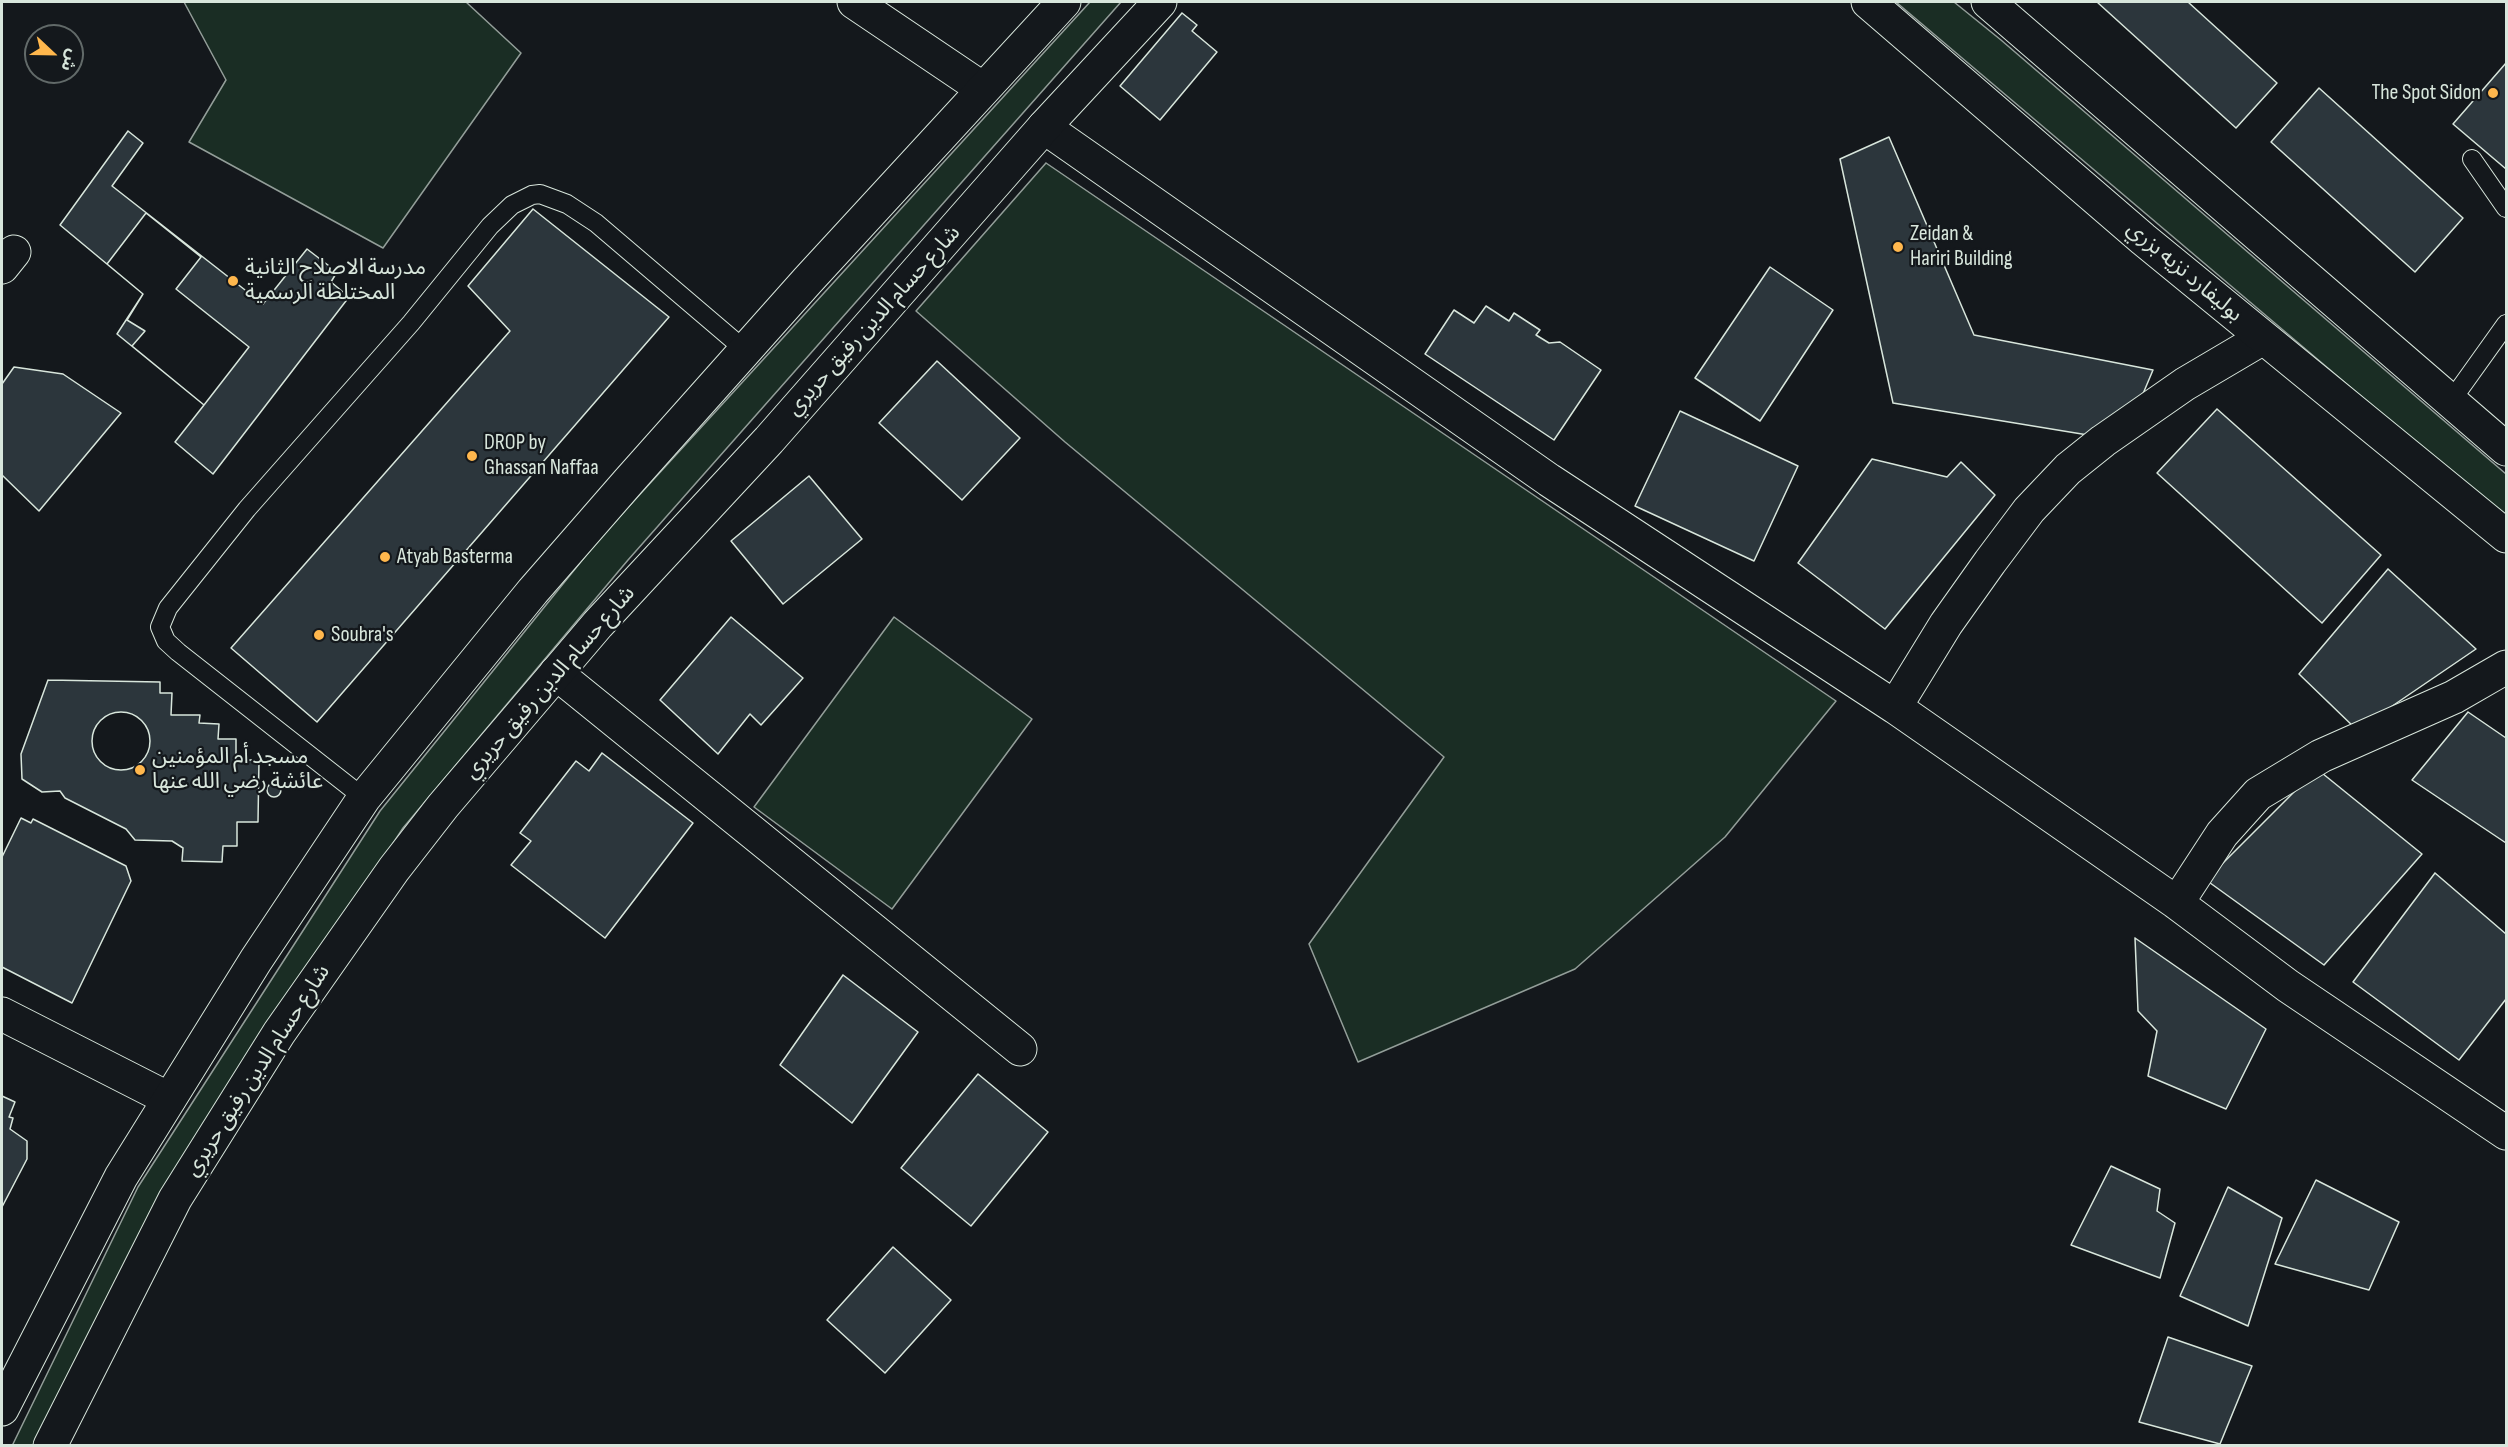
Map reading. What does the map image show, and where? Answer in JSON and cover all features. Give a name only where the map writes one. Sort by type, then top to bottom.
[{"type":"main road","points":[[854,2],[983,89]]},
{"type":"main road","points":[[2,1409],[121,1177],[256,960],[364,798],[533,591],[745,350],[1064,2]]},
{"type":"main road","name":"شارع حسام الدين رفيق حريري","points":[[61,1438],[175,1199],[279,1033],[394,868],[443,806],[556,673],[769,440],[1044,127],[1160,2]]},
{"type":"main road","name":"بوليفارد نزيه بزري","points":[[1868,2],[2263,338],[2506,536]]},
{"type":"main road","points":[[1988,2],[2506,449]]},
{"type":"main road","points":[[1044,127],[1549,480],[1725,598],[1895,707],[2177,903],[2288,986],[2506,1133]]},
{"type":"main road","points":[[1895,707],[1946,624],[1990,562],[2029,510],[2068,469],[2147,410],[2230,355],[2263,338]]},
{"type":"main road","points":[[2177,903],[2222,834],[2258,794],[2321,756],[2454,697],[2506,667]]},
{"type":"main road","points":[[556,673],[1020,1049]]},
{"type":"main road","points":[[2,1014],[169,1099]]},
{"type":"lane","points":[[2472,159],[2506,208]]},
{"type":"lane","points":[[364,798],[178,652],[166,641],[160,627],[168,608],[247,509],[411,323],[490,226],[512,206],[532,195],[540,194],[567,204],[596,223],[745,350]]},
{"type":"lane","points":[[2451,401],[2506,324]]},
{"type":"green space","points":[[184,2],[466,2],[521,53],[383,248],[189,142],[226,80]]},
{"type":"green space","points":[[1090,2],[1121,2],[628,560],[403,828],[161,1199],[38,1445],[12,1446],[138,1187],[380,811],[600,538]]},
{"type":"green space","points":[[1896,2],[1954,2],[2001,40],[2506,474],[2506,519]]},
{"type":"green space","points":[[1046,163],[1836,701],[1725,837],[1575,969],[1358,1062],[1309,944],[1444,757],[1065,442],[916,311]]},
{"type":"green space","points":[[894,617],[1032,719],[892,909],[754,807]]},
{"type":"building","points":[[2097,2],[2188,2],[2277,83],[2236,128]]},
{"type":"building","points":[[1182,13],[1197,25],[1192,31],[1217,52],[1160,120],[1120,86]]},
{"type":"building","name":"The Spot Sidon","points":[[2506,63],[2506,169],[2453,124]]},
{"type":"building","points":[[2319,88],[2463,218],[2415,272],[2271,142]]},
{"type":"building","points":[[128,131],[143,143],[112,186],[263,304],[307,249],[337,272],[331,282],[349,297],[213,474],[175,442],[204,405],[117,334],[143,294],[60,225]]},
{"type":"building","name":"Zeidan & Hariri Building","points":[[1889,137],[1974,335],[2153,370],[2137,408],[2094,436],[1893,403],[1840,159]]},
{"type":"building","points":[[533,209],[669,317],[317,722],[231,648],[510,331],[468,286]]},
{"type":"building","points":[[146,213],[201,257],[176,289],[249,347],[204,405],[132,346],[145,331],[127,320],[143,294],[107,264]]},
{"type":"building","points":[[1770,267],[1833,310],[1760,421],[1695,378]]},
{"type":"building","points":[[1486,306],[1509,321],[1514,313],[1540,330],[1536,335],[1549,343],[1560,342],[1601,370],[1554,440],[1425,354],[1454,310],[1474,323]]},
{"type":"building","points":[[937,361],[1020,438],[962,500],[879,423]]},
{"type":"building","points":[[14,367],[63,374],[121,413],[39,511],[2,475],[2,384]]},
{"type":"building","points":[[2217,409],[2381,555],[2322,623],[2157,473]]},
{"type":"building","points":[[1680,411],[1798,466],[1754,561],[1635,506]]},
{"type":"building","points":[[1872,459],[1947,477],[1961,462],[1995,495],[1885,629],[1798,563]]},
{"type":"building","points":[[809,476],[862,539],[783,604],[731,541]]},
{"type":"building","points":[[2388,569],[2476,649],[2357,730],[2299,674]]},
{"type":"building","points":[[731,617],[803,678],[761,725],[750,714],[718,754],[660,700]]},
{"type":"building","name":"مسجد أم المؤمنين عائشة رضي الله عنها","points":[[48,680],[160,682],[160,693],[172,693],[171,715],[200,715],[199,723],[219,724],[218,739],[236,739],[236,760],[259,760],[258,822],[237,822],[237,846],[223,846],[222,862],[182,861],[183,848],[172,841],[135,840],[126,829],[65,798],[60,791],[42,792],[22,779],[21,754]]},
{"type":"building","points":[[115,712],[127,712],[142,720],[150,735],[150,747],[142,762],[127,770],[115,770],[100,762],[92,747],[92,735],[100,720]]},
{"type":"building","points":[[2468,712],[2506,738],[2506,843],[2412,780]]},
{"type":"building","points":[[602,753],[693,823],[605,938],[511,865],[531,841],[520,833],[576,761],[589,771]]},
{"type":"building","points":[[2317,769],[2422,854],[2324,965],[2206,880]]},
{"type":"building","points":[[271,783],[277,783],[281,790],[277,797],[271,797],[267,793],[267,787]]},
{"type":"building","points":[[21,818],[31,823],[33,819],[126,866],[131,881],[72,1003],[2,967],[2,857]]},
{"type":"building","points":[[2435,873],[2506,934],[2506,999],[2459,1060],[2353,982]]},
{"type":"building","points":[[2135,938],[2266,1029],[2226,1109],[2148,1076],[2157,1031],[2138,1011]]},
{"type":"building","points":[[843,975],[918,1032],[852,1123],[780,1065]]},
{"type":"building","points":[[978,1074],[1048,1132],[971,1226],[901,1168]]},
{"type":"building","points":[[2,1096],[15,1102],[9,1117],[13,1118],[10,1129],[27,1141],[27,1159],[2,1207]]},
{"type":"building","points":[[2111,1166],[2160,1189],[2157,1211],[2175,1223],[2160,1278],[2071,1245]]},
{"type":"building","points":[[2316,1180],[2399,1222],[2369,1290],[2275,1264]]},
{"type":"building","points":[[2228,1187],[2282,1218],[2248,1326],[2180,1296]]},
{"type":"building","points":[[893,1247],[951,1300],[885,1373],[827,1320]]},
{"type":"building","points":[[2168,1337],[2252,1366],[2220,1444],[2139,1422]]},
{"type":"place","name":"The Spot Sidon","points":[[2493,93]]},
{"type":"place","name":"Zeidan & Hariri Building","points":[[1898,247]]},
{"type":"place","name":"مدرسة الاصلاح الثانية المختلطة الرسمية","points":[[233,281]]},
{"type":"place","name":"DROP by Ghassan Naffaa","points":[[472,456]]},
{"type":"place","name":"Atyab Basterma","points":[[385,557]]},
{"type":"place","name":"Soubra's","points":[[319,635]]},
{"type":"place","name":"مسجد أم المؤمنين عائشة رضي الله عنها","points":[[140,770]]}]
